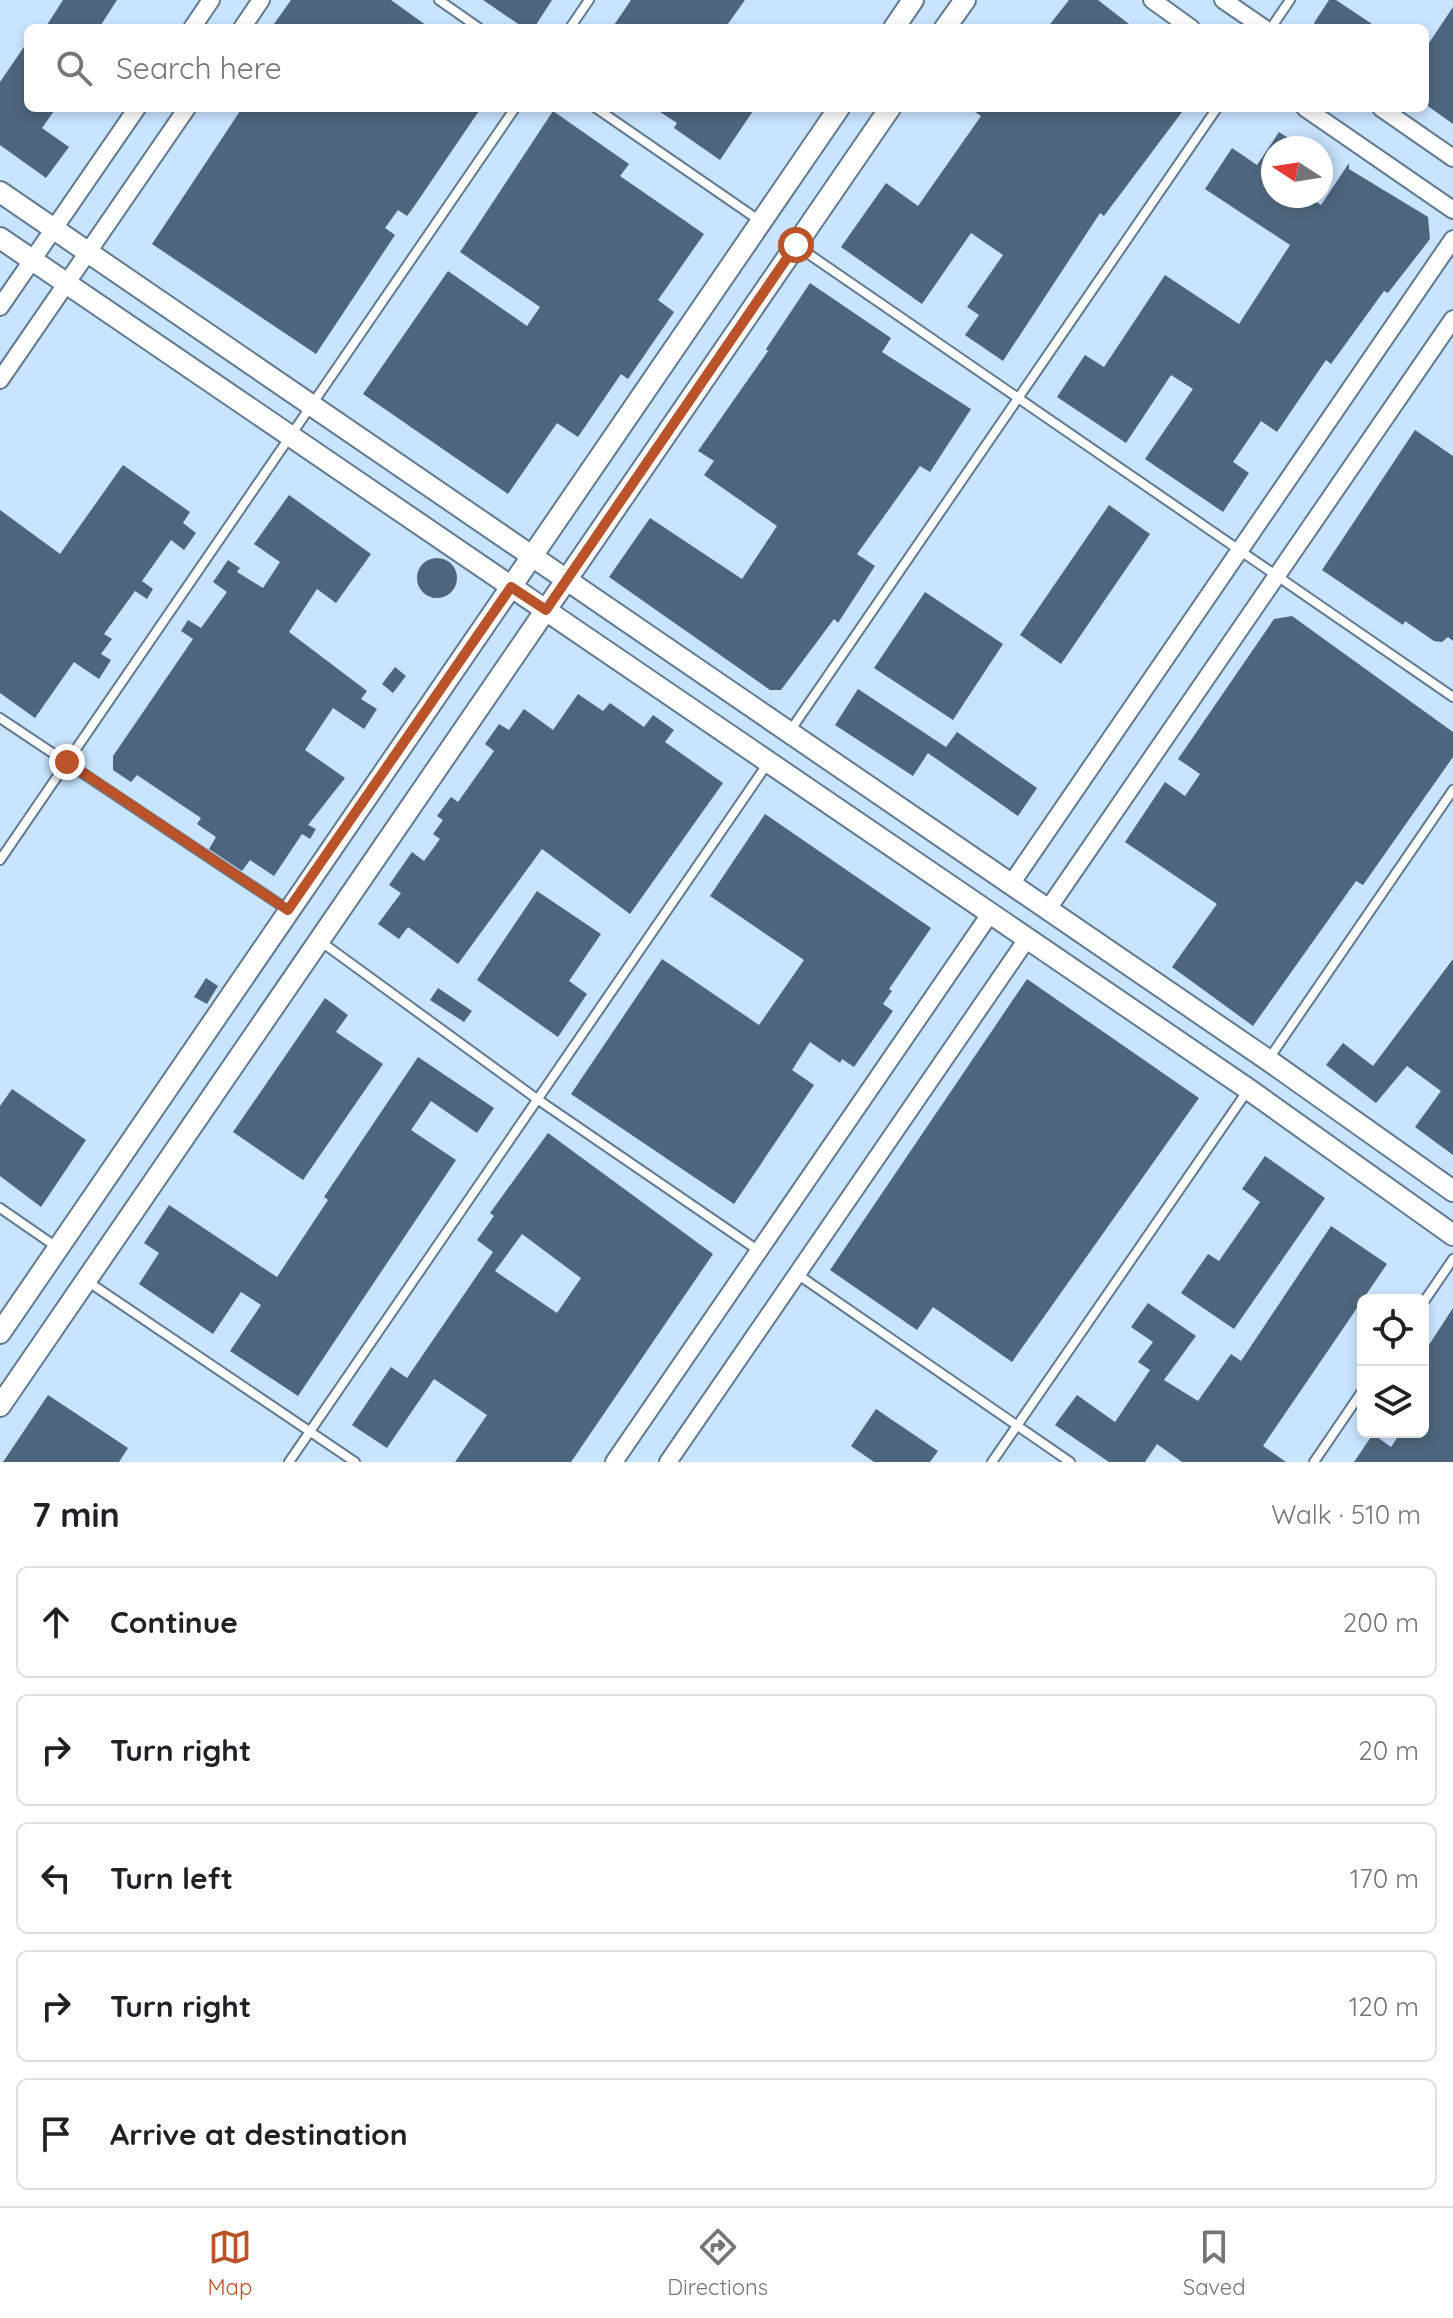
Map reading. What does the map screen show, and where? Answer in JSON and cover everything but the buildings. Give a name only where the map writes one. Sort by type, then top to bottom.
[{"type":"street","points":[[195,24],[211,0]]},
{"type":"street","points":[[245,24],[261,0]]},
{"type":"street","points":[[897,24],[913,0]]},
{"type":"street","points":[[948,24],[965,0]]},
{"type":"street","points":[[1152,0],[1185,24]]},
{"type":"street","points":[[1223,0],[1258,24]]},
{"type":"street","points":[[0,307],[134,112]]},
{"type":"street","points":[[0,380],[184,112]]},
{"type":"street","points":[[0,1333],[836,112]]},
{"type":"street","points":[[0,1406],[887,112]]},
{"type":"street","points":[[1311,112],[1453,210]]},
{"type":"street","points":[[1387,112],[1453,158]]},
{"type":"street","points":[[0,192],[1268,1060],[1453,1191]]},
{"type":"street","points":[[0,238],[1248,1089],[1453,1235]]},
{"type":"street","points":[[1011,884],[1453,239]]},
{"type":"street","points":[[1048,909],[1453,319]]},
{"type":"street","points":[[614,1462],[990,914]]},
{"type":"street","points":[[668,1462],[1027,939]]},
{"type":"lane","points":[[439,0],[473,24]]},
{"type":"lane","points":[[573,24],[589,0]]},
{"type":"lane","points":[[1274,24],[1290,0]]},
{"type":"lane","points":[[0,860],[512,112]]},
{"type":"lane","points":[[602,112],[761,222]]},
{"type":"lane","points":[[789,732],[1214,112]]},
{"type":"lane","points":[[796,245],[1453,697]]},
{"type":"lane","points":[[0,718],[288,910]]},
{"type":"lane","points":[[289,1462],[768,762]]},
{"type":"lane","points":[[1268,1060],[1453,790]]},
{"type":"lane","points":[[319,941],[537,1099],[759,1251]]},
{"type":"lane","points":[[992,1462],[1248,1089]]},
{"type":"lane","points":[[0,1208],[58,1248]]},
{"type":"lane","points":[[1429,1294],[1453,1259]]},
{"type":"lane","points":[[797,1274],[1070,1462]]},
{"type":"lane","points":[[86,1280],[355,1462]]},
{"type":"lane","points":[[1314,1462],[1357,1399]]},
{"type":"route","points":[[67,762],[288,910],[511,587],[546,610],[796,245]]}]
